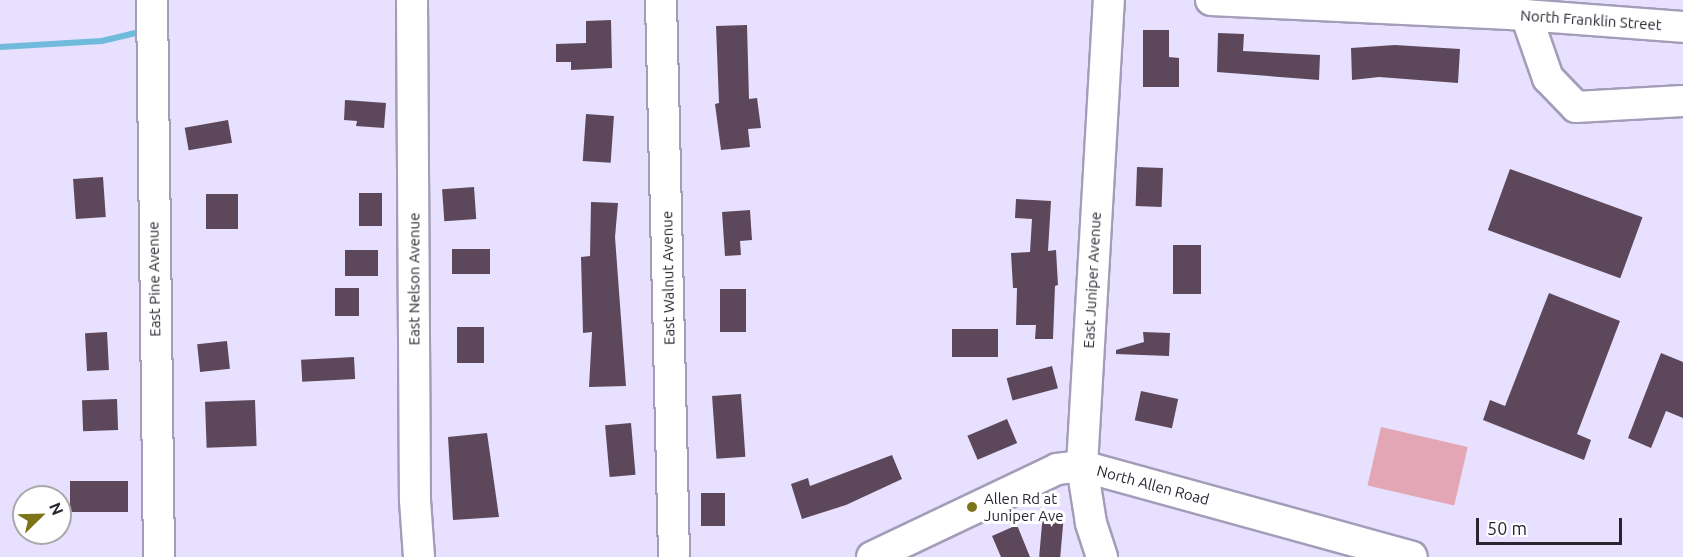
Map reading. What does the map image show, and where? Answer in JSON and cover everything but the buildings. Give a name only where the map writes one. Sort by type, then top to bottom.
[{"type":"street","name":"East Pine Avenue","points":[[152,0],[159,557]]},
{"type":"street","name":"East Nelson Avenue","points":[[412,0],[415,500],[419,557]]},
{"type":"street","name":"East Walnut Avenue","points":[[661,0],[674,557]]},
{"type":"street","name":"East Juniper Avenue","points":[[1101,557],[1091,524],[1082,466],[1108,0]]},
{"type":"street","name":"North Franklin Street","points":[[1211,0],[1517,10],[1683,27]]},
{"type":"street","points":[[1517,10],[1548,78],[1576,107],[1683,101]]},
{"type":"street","name":"North Allen Road","points":[[872,557],[1057,469],[1082,466],[1412,557]]},
{"type":"shaded area","points":[[1381,427],[1468,447],[1454,505],[1368,485]]},
{"type":"waterway","points":[[0,47],[102,41],[144,31]]},
{"type":"place","name":"Allen Rd at Juniper Ave","points":[[972,507]]}]
